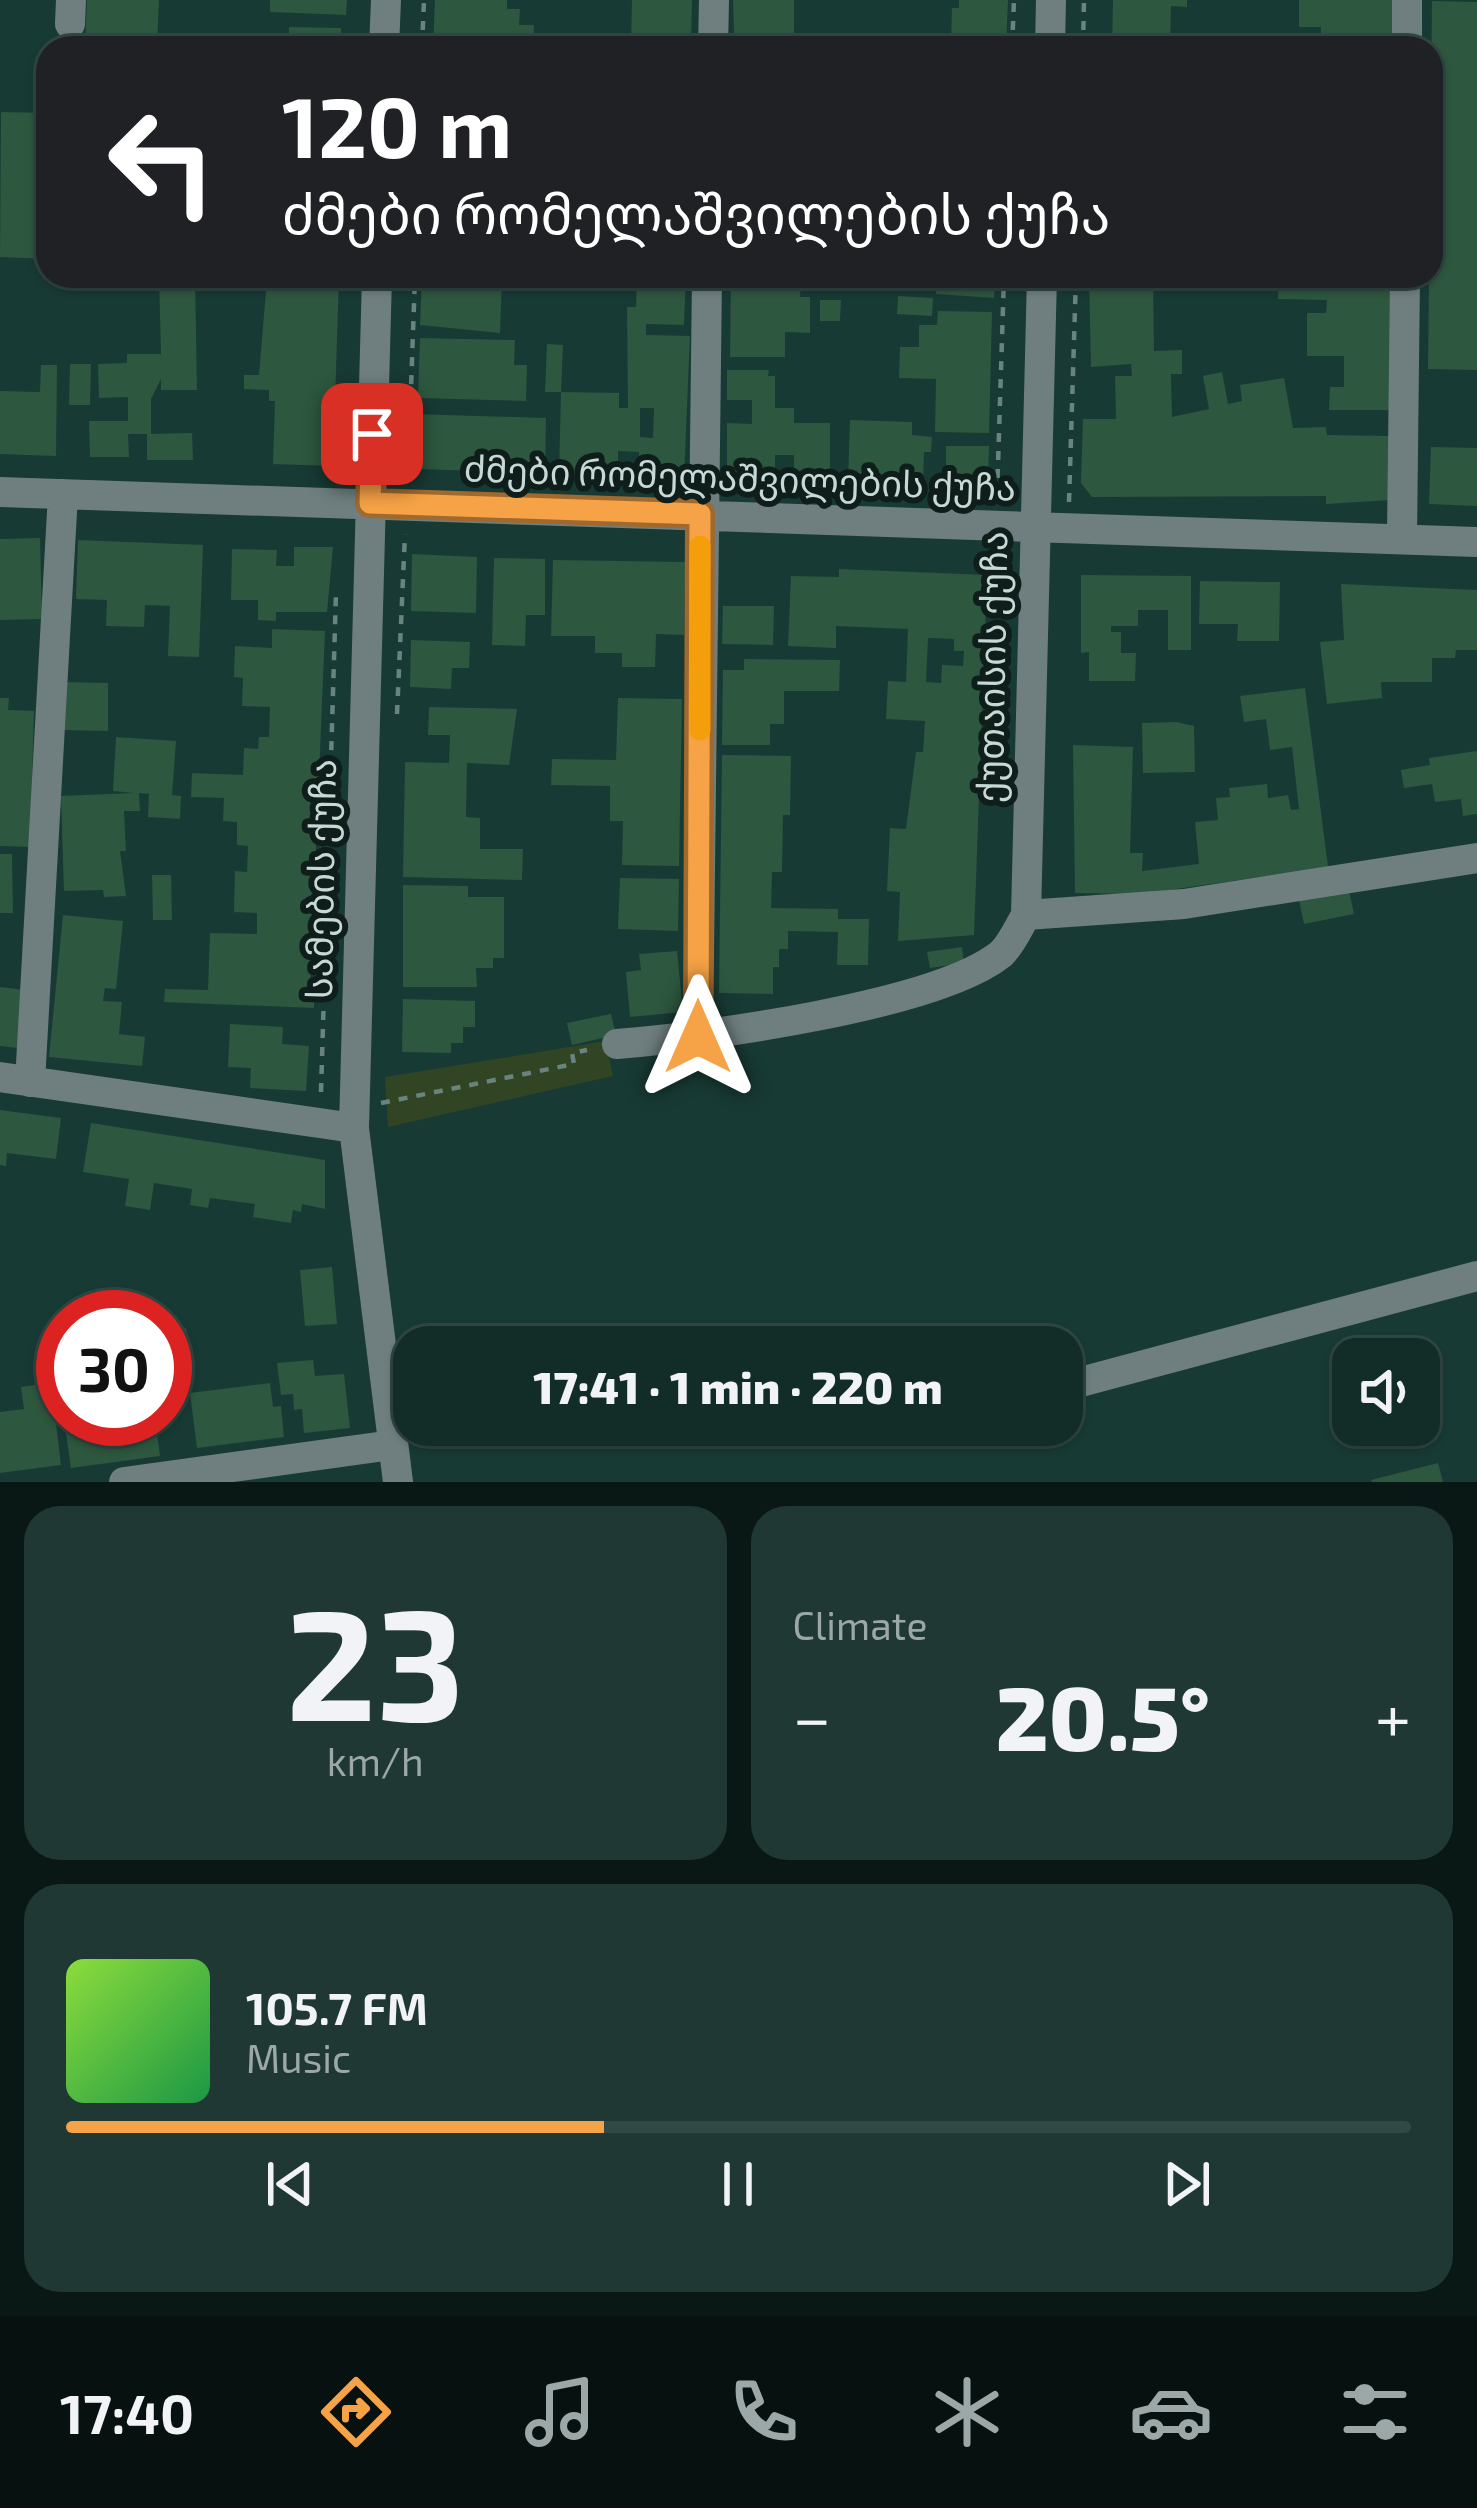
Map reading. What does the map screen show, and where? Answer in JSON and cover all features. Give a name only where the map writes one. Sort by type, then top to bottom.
[{"type":"street","points":[[384,36],[386,0]]},
{"type":"street","points":[[712,36],[714,0]]},
{"type":"street","points":[[1050,36],[1052,0]]},
{"type":"street","points":[[1407,0],[1407,36]]},
{"type":"street","name":"სამების ქუჩა","points":[[377,288],[370,503],[368,1126],[398,1482]]},
{"type":"street","points":[[698,1037],[700,514],[707,288]]},
{"type":"street","name":"ქუთაისის ქუჩა","points":[[1026,916],[1042,288]]},
{"type":"street","points":[[1402,538],[1405,288]]},
{"type":"street","name":"ძმები რომელაშვილების ქუჩა","points":[[0,492],[1477,542]]},
{"type":"street","points":[[63,494],[15,1079],[368,1126]]},
{"type":"street","points":[[617,1044],[698,1037],[929,989],[1003,953],[1026,916],[1184,904],[1477,858]]},
{"type":"street","points":[[1083,1381],[1477,1276]]},
{"type":"street","points":[[124,1482],[392,1445]]},
{"type":"path","points":[[422,36],[424,0]]},
{"type":"path","points":[[1012,36],[1014,0]]},
{"type":"path","points":[[1083,36],[1084,0]]},
{"type":"path","points":[[397,722],[415,288]]},
{"type":"path","points":[[997,496],[1004,288]]},
{"type":"path","points":[[1069,502],[1076,288]]},
{"type":"path","points":[[381,1103],[574,1064],[572,1053],[617,1044]]},
{"type":"path","points":[[368,1126],[381,1103],[381,1090]]},
{"type":"green space","points":[[606,1041],[613,1076],[388,1127],[385,1077]]},
{"type":"building","points":[[87,0],[159,0],[157,36],[85,36]]},
{"type":"building","points":[[270,0],[347,0],[346,15],[270,12]]},
{"type":"building","points":[[435,0],[507,0],[507,9],[520,9],[519,25],[534,25],[533,36],[434,36]]},
{"type":"building","points":[[632,0],[692,0],[691,36],[631,36]]},
{"type":"building","points":[[733,0],[794,0],[794,36],[734,33]]},
{"type":"building","points":[[959,0],[1008,0],[1006,36],[951,36],[952,8],[959,8]]},
{"type":"building","points":[[1113,0],[1187,0],[1187,7],[1171,6],[1170,36],[1112,36]]},
{"type":"building","points":[[1299,0],[1396,0],[1395,36],[1321,36],[1321,27],[1299,27]]},
{"type":"building","points":[[1432,1],[1477,2],[1477,370],[1428,369],[1429,288],[1443,288],[1443,36],[1432,36]]},
{"type":"building","points":[[289,27],[341,28],[341,36],[289,36]]},
{"type":"building","points":[[1,112],[36,113],[36,258],[0,257]]},
{"type":"building","points":[[159,288],[195,288],[197,390],[161,390],[161,379],[151,399],[151,434],[128,434],[129,457],[90,457],[89,421],[128,421],[128,397],[99,398],[98,364],[127,363],[127,354],[161,354]]},
{"type":"building","points":[[339,288],[333,466],[273,464],[275,401],[269,401],[269,390],[244,389],[244,375],[259,375],[266,291]]},
{"type":"building","points":[[422,288],[502,288],[500,333],[420,325]]},
{"type":"building","points":[[637,288],[686,288],[684,325],[646,324],[646,335],[690,336],[684,478],[639,477],[639,452],[618,451],[618,477],[559,476],[561,392],[619,393],[619,408],[628,408],[627,307],[636,307]],"holes":[[[640,408],[654,408],[653,438],[640,437]]]},
{"type":"building","points":[[731,288],[800,288],[800,297],[810,297],[810,333],[785,332],[785,357],[730,357]]},
{"type":"building","points":[[936,288],[994,288],[994,298],[936,294]]},
{"type":"building","points":[[1089,288],[1153,288],[1154,351],[1182,350],[1182,374],[1171,374],[1172,417],[1209,409],[1203,376],[1222,372],[1228,404],[1242,401],[1240,385],[1284,378],[1293,428],[1326,427],[1327,435],[1391,436],[1390,500],[1326,504],[1326,496],[1092,497],[1081,483],[1083,419],[1116,419],[1115,376],[1132,376],[1131,364],[1091,367]]},
{"type":"building","points":[[1278,288],[1393,288],[1392,410],[1329,410],[1330,387],[1344,387],[1344,356],[1307,356],[1307,313],[1326,313],[1327,300],[1278,299]]},
{"type":"building","points":[[898,296],[933,298],[932,316],[897,314]]},
{"type":"building","points":[[820,300],[841,300],[840,321],[820,321]]},
{"type":"building","points":[[938,311],[992,312],[989,433],[935,432],[936,379],[899,378],[900,347],[919,347],[919,325],[937,325]]},
{"type":"building","points":[[420,338],[515,340],[514,365],[527,365],[526,401],[418,398]]},
{"type":"building","points":[[547,344],[563,345],[561,392],[545,392]]},
{"type":"building","points":[[70,364],[91,364],[90,405],[69,405]]},
{"type":"building","points":[[41,365],[57,365],[56,456],[0,454],[0,391],[40,392]]},
{"type":"building","points":[[727,370],[769,370],[768,376],[775,376],[775,408],[794,408],[794,423],[830,423],[830,478],[794,477],[794,455],[775,455],[775,476],[727,475],[727,423],[752,424],[752,400],[727,400]]},
{"type":"building","points":[[413,414],[546,418],[545,473],[419,469]]},
{"type":"building","points":[[850,420],[912,422],[912,435],[932,437],[931,452],[924,452],[923,483],[848,481]]},
{"type":"building","points":[[192,433],[193,460],[147,460],[147,434]]},
{"type":"building","points":[[946,446],[989,446],[988,487],[946,486]]},
{"type":"building","points":[[1431,447],[1477,448],[1477,506],[1429,504]]},
{"type":"building","points":[[40,538],[42,619],[0,620],[0,539]]},
{"type":"building","points":[[78,540],[203,545],[199,657],[168,656],[170,606],[145,605],[144,627],[106,626],[107,600],[76,599]]},
{"type":"building","points":[[294,547],[333,547],[327,612],[276,612],[276,621],[258,620],[258,600],[231,600],[232,549],[277,550],[276,566],[294,566]]},
{"type":"building","points":[[412,554],[477,557],[476,613],[411,611]]},
{"type":"building","points":[[494,558],[545,559],[545,615],[526,615],[525,646],[492,645]]},
{"type":"building","points":[[553,560],[685,562],[684,635],[656,634],[655,667],[622,667],[622,653],[595,653],[595,636],[551,636]]},
{"type":"building","points":[[839,569],[987,575],[974,935],[898,941],[900,892],[887,891],[890,828],[906,829],[925,721],[886,719],[888,681],[906,682],[908,629],[836,626],[836,648],[788,646],[791,576],[839,577]],"holes":[[[928,638],[954,639],[954,651],[964,651],[963,666],[942,665],[941,683],[926,682]]]},
{"type":"building","points":[[1081,575],[1191,576],[1191,650],[1168,650],[1168,610],[1138,610],[1138,626],[1111,626],[1111,632],[1121,632],[1121,653],[1136,653],[1135,681],[1089,681],[1089,652],[1081,653]]},
{"type":"building","points":[[1200,581],[1280,582],[1279,641],[1237,641],[1238,624],[1199,624]]},
{"type":"building","points":[[1341,584],[1477,590],[1477,650],[1456,650],[1455,658],[1432,658],[1432,682],[1381,682],[1382,698],[1327,704],[1320,642],[1344,640]]},
{"type":"building","points":[[723,606],[774,606],[773,645],[722,644]]},
{"type":"building","points":[[272,629],[325,631],[310,991],[314,991],[314,1008],[164,1002],[165,989],[208,990],[210,933],[257,934],[257,913],[234,912],[235,871],[247,872],[248,846],[237,845],[237,822],[223,821],[224,798],[191,797],[192,773],[243,775],[244,748],[258,749],[259,737],[269,737],[270,707],[242,706],[243,678],[234,677],[235,646],[272,648]]},
{"type":"building","points":[[411,640],[470,642],[469,668],[452,668],[451,689],[410,687]]},
{"type":"building","points":[[744,659],[840,660],[839,691],[784,691],[784,724],[770,724],[770,745],[722,745],[723,670],[744,670]]},
{"type":"building","points":[[59,682],[108,683],[108,731],[60,730]]},
{"type":"building","points":[[1305,688],[1328,867],[1142,894],[1075,893],[1073,745],[1133,747],[1130,853],[1143,853],[1142,871],[1199,864],[1195,822],[1218,820],[1216,798],[1230,797],[1229,788],[1267,784],[1268,798],[1288,795],[1291,810],[1299,809],[1292,747],[1270,750],[1266,719],[1244,722],[1240,696]]},
{"type":"building","points":[[0,698],[9,698],[8,710],[34,711],[30,847],[0,846]]},
{"type":"building","points":[[618,698],[682,699],[679,866],[622,865],[623,821],[610,821],[610,786],[551,785],[552,759],[616,760]]},
{"type":"building","points":[[429,707],[517,709],[509,765],[467,763],[466,817],[480,818],[480,849],[523,849],[522,880],[403,877],[405,762],[449,763],[450,735],[428,735]]},
{"type":"building","points":[[1142,723],[1194,726],[1195,772],[1143,773]]},
{"type":"building","points":[[116,737],[176,741],[172,795],[181,796],[180,819],[148,817],[149,794],[139,793],[140,811],[124,811],[126,851],[120,851],[126,896],[104,897],[103,890],[64,891],[61,796],[134,793],[113,791]]},
{"type":"building","points":[[1477,751],[1477,814],[1463,816],[1461,799],[1435,802],[1432,784],[1404,788],[1401,770],[1430,765],[1429,758]]},
{"type":"building","points":[[722,755],[791,756],[790,815],[783,815],[782,872],[772,872],[771,908],[838,909],[838,919],[869,919],[868,965],[837,965],[838,932],[788,931],[788,949],[779,949],[779,967],[773,967],[773,994],[719,993]]},
{"type":"building","points":[[0,854],[12,854],[13,913],[0,913]]},
{"type":"building","points":[[152,875],[171,875],[172,920],[153,920]]},
{"type":"building","points":[[620,878],[679,879],[678,931],[618,929]]},
{"type":"building","points":[[1347,881],[1354,914],[1304,924],[1297,891]]},
{"type":"building","points":[[403,885],[468,886],[468,897],[504,897],[504,958],[493,958],[493,968],[476,968],[477,987],[403,987]]},
{"type":"building","points":[[63,915],[123,921],[116,989],[105,988],[103,1001],[122,1002],[119,1034],[145,1037],[142,1066],[49,1057]]},
{"type":"building","points":[[962,947],[964,963],[930,968],[927,952]]},
{"type":"building","points":[[677,951],[683,1012],[630,1017],[626,972],[641,970],[639,954]]},
{"type":"building","points":[[0,987],[25,990],[17,1048],[0,1046]]},
{"type":"building","points":[[403,999],[475,1001],[475,1027],[463,1027],[463,1043],[451,1043],[451,1053],[402,1052]]},
{"type":"building","points":[[611,1014],[616,1035],[572,1045],[567,1023]]},
{"type":"building","points":[[230,1024],[283,1027],[282,1044],[309,1046],[306,1091],[250,1088],[251,1068],[228,1067]]},
{"type":"building","points":[[0,1110],[61,1118],[56,1159],[7,1153],[6,1166],[0,1165]]},
{"type":"building","points":[[91,1123],[325,1160],[325,1209],[302,1204],[301,1212],[293,1210],[291,1223],[253,1217],[255,1204],[210,1198],[208,1208],[190,1205],[192,1189],[154,1183],[150,1210],[125,1206],[129,1179],[83,1172]]},
{"type":"building","points":[[332,1267],[337,1324],[305,1326],[300,1270]]},
{"type":"building","points":[[313,1360],[315,1376],[344,1374],[350,1428],[304,1433],[302,1409],[294,1410],[293,1394],[281,1395],[277,1363]]},
{"type":"building","points":[[270,1383],[273,1407],[281,1406],[284,1437],[197,1448],[192,1393]]},
{"type":"building","points":[[36,1385],[36,1446],[59,1446],[61,1465],[0,1473],[0,1412],[24,1409],[21,1387]]},
{"type":"building","points":[[68,1446],[159,1446],[160,1456],[71,1468]]},
{"type":"building","points":[[1438,1463],[1443,1482],[1371,1480]]},
{"type":"slow traffic","points":[[700,546],[700,730]]},
{"type":"route","points":[[372,434],[370,503],[700,514],[698,1037]]}]
